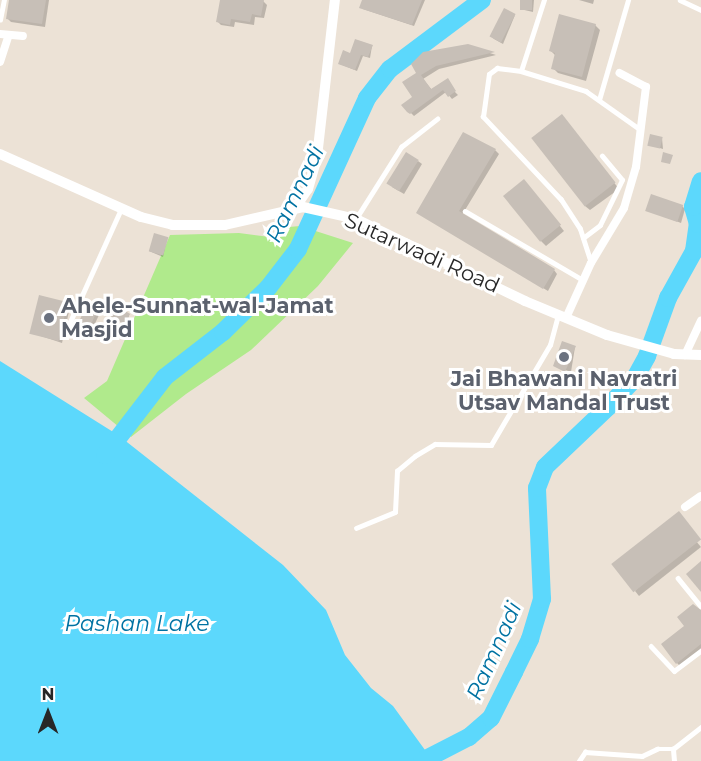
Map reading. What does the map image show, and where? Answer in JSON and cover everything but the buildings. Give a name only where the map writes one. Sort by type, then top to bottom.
[{"type":"street","points":[[299,208],[308,189],[317,158],[335,0]]},
{"type":"street","points":[[0,62],[4,34],[23,36]]},
{"type":"street","points":[[562,317],[624,208],[636,167],[638,128],[646,100],[646,87],[620,72]]},
{"type":"street","name":"Sutarwadi Road","points":[[0,154],[121,209],[162,222],[198,226],[225,225],[299,208],[356,219],[562,317],[607,334],[679,354]]},
{"type":"street","points":[[679,354],[701,321]]},
{"type":"street","points":[[679,354],[701,355]]},
{"type":"street","points":[[685,507],[701,496]]},
{"type":"lane","points":[[0,20],[4,0]]},
{"type":"lane","points":[[521,71],[544,0]]},
{"type":"lane","points":[[599,100],[628,0]]},
{"type":"lane","points":[[680,0],[701,9]]},
{"type":"lane","points":[[591,263],[583,237],[561,200],[483,117],[489,74],[497,68],[521,71],[586,91],[638,128]]},
{"type":"lane","points":[[356,219],[401,147],[437,119]]},
{"type":"lane","points":[[583,237],[600,225],[622,180],[602,156]]},
{"type":"lane","points":[[65,333],[121,209]]},
{"type":"lane","points":[[465,211],[583,280]]},
{"type":"lane","points":[[356,528],[395,512],[397,471],[415,456],[435,444],[491,445],[550,345],[562,317]]},
{"type":"lane","points":[[678,578],[701,606]]},
{"type":"lane","points":[[651,646],[674,671],[701,651]]},
{"type":"lane","points":[[579,761],[585,752],[642,756],[657,749],[673,749],[701,727]]},
{"type":"lane","points":[[673,749],[674,761]]},
{"type":"green space","points":[[300,226],[353,243],[318,286],[251,350],[186,394],[131,437],[84,398],[107,381],[170,235],[239,233],[278,238],[289,227]]},
{"type":"water","name":"Pashan Lake","points":[[0,361],[118,435],[283,565],[326,610],[345,655],[371,688],[393,706],[433,761],[0,761]]},
{"type":"waterway","name":"Ramnadi","points":[[105,455],[165,377],[223,332],[268,288],[298,249],[367,98],[390,69],[482,0]]},
{"type":"waterway","name":"Ramnadi","points":[[422,761],[469,737],[491,718],[530,639],[542,599],[537,488],[545,467],[635,378],[647,356],[668,298],[694,251],[698,224],[693,207],[701,181]]},
{"type":"place","name":"Ahele-Sunnat-wal-Jamat Masjid","points":[[49,318]]},
{"type":"place","name":"Jai Bhawani Navratri Utsav Mandal Trust","points":[[564,357]]}]
